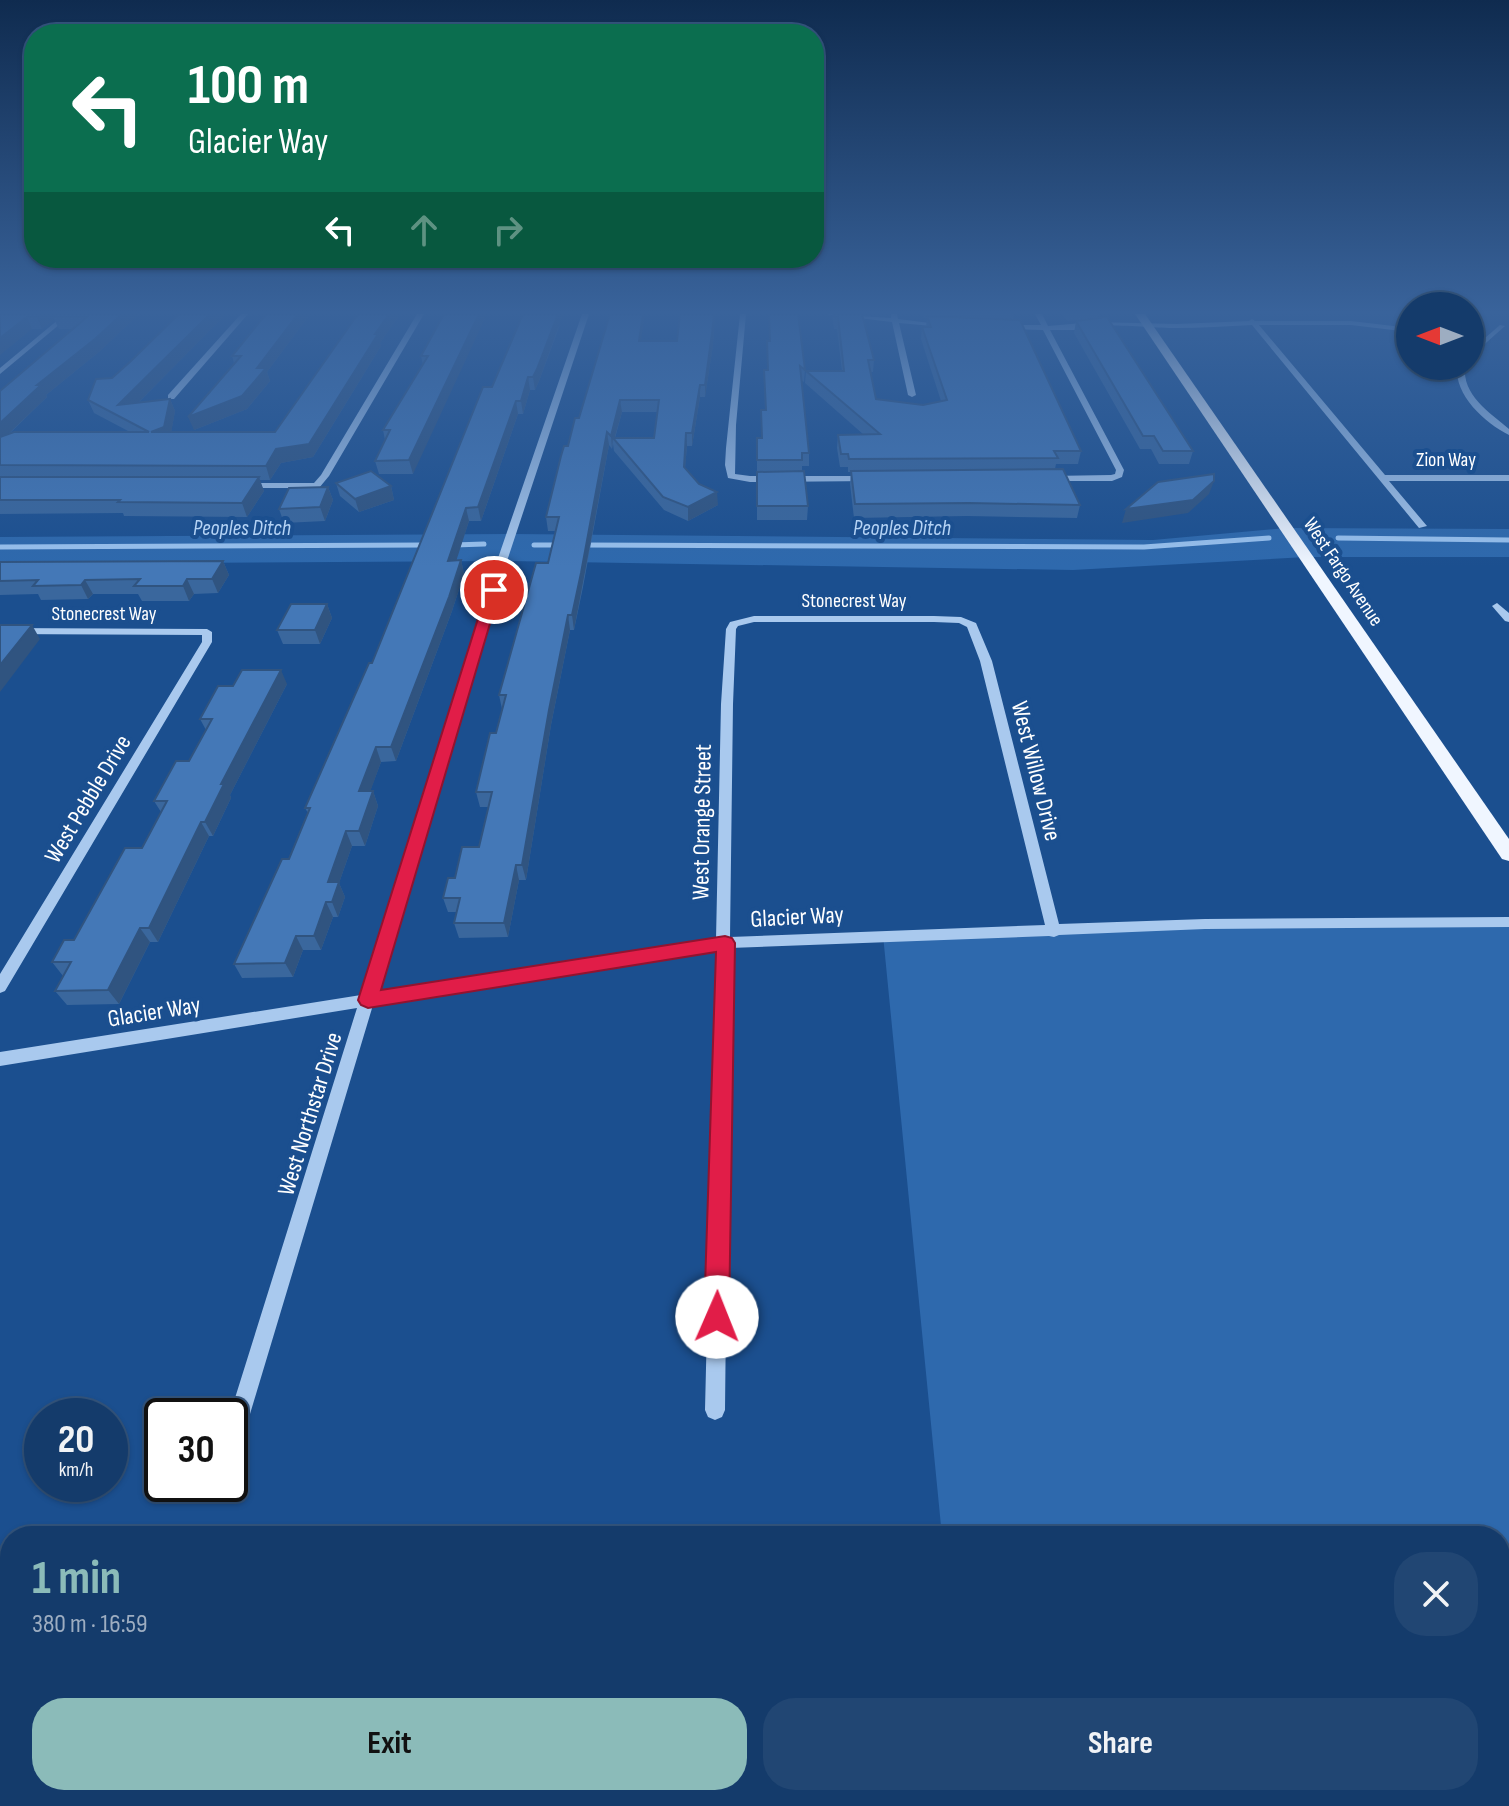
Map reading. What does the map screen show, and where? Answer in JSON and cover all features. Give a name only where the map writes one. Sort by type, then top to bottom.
[{"type":"main road","name":"West Fargo Avenue","points":[[1197,398],[1509,854]]},
{"type":"street","points":[[237,486],[316,486],[370,398]]},
{"type":"street","name":"West Northstar Drive","points":[[245,1398],[557,398]]},
{"type":"street","points":[[736,398],[729,455],[731,476],[750,479],[875,479]]},
{"type":"street","points":[[1033,479],[1117,477],[1120,470],[1118,463],[1083,398]]},
{"type":"street","points":[[1316,398],[1422,526]]},
{"type":"street","points":[[1474,398],[1509,433]]},
{"type":"street","name":"Zion Way","points":[[1382,478],[1509,478]]},
{"type":"street","points":[[1503,606],[1509,619]]},
{"type":"street","name":"Stonecrest Way","points":[[738,622],[934,619],[969,622]]},
{"type":"street","name":"West Orange Street","points":[[715,1410],[727,704],[731,629],[738,622]]},
{"type":"street","name":"West Willow Drive","points":[[969,622],[975,629],[986,661],[1054,932]]},
{"type":"street","name":"Stonecrest Way","points":[[0,631],[207,632]]},
{"type":"street","name":"West Pebble Drive","points":[[0,987],[207,642],[207,632]]},
{"type":"street","name":"Glacier Way","points":[[0,1059],[725,943],[1205,924],[1509,922]]},
{"type":"shaded area","points":[[1286,528],[1509,529],[1509,557],[1306,557],[1073,570],[502,561],[0,564],[0,537],[511,534],[1153,540]]},
{"type":"shaded area","points":[[1509,922],[1509,1526],[941,1526],[883,935]]},
{"type":"building","points":[[0,398],[27,398],[0,423]]},
{"type":"building","points":[[125,398],[118,405],[170,399],[164,427],[151,432],[275,432],[299,398],[338,398],[309,444],[276,449],[266,466],[0,465],[0,437],[14,432],[149,432],[88,400]]},
{"type":"building","points":[[204,398],[236,398],[188,417]]},
{"type":"building","points":[[402,398],[439,398],[409,460],[375,461],[390,430],[383,430]]},
{"type":"building","points":[[478,398],[522,398],[516,401],[478,507],[466,508],[448,561],[461,560],[391,747],[376,747],[359,791],[373,791],[359,831],[346,831],[328,882],[339,882],[332,902],[326,902],[314,936],[296,936],[285,963],[234,964],[282,859],[289,859],[310,808],[305,808],[369,663],[372,663]]},
{"type":"building","points":[[585,398],[698,398],[692,433],[686,433],[684,467],[699,484],[717,492],[688,507],[663,497],[613,438],[654,438],[659,400],[620,400],[611,436],[607,432],[581,573],[572,615],[568,615],[549,710],[522,865],[516,865],[504,923],[454,923],[460,898],[443,898],[448,878],[455,878],[462,847],[479,847],[492,792],[476,792],[490,733],[496,733],[506,695],[499,695],[536,563],[548,563],[559,517],[546,517],[564,446],[568,446],[575,418],[579,418]]},
{"type":"building","points":[[765,398],[803,398],[809,453],[802,453],[802,460],[757,460],[757,438],[762,438],[761,410],[766,410]]},
{"type":"building","points":[[838,398],[876,398],[923,405],[946,398],[1056,398],[1081,451],[1054,451],[1058,458],[849,459],[848,454],[841,454],[838,435],[880,434]]},
{"type":"building","points":[[1121,398],[1159,398],[1193,451],[1163,451],[1154,436],[1143,436]]},
{"type":"building","points":[[1063,469],[1080,505],[855,504],[851,471]]},
{"type":"building","points":[[371,471],[391,486],[355,499],[336,483]]},
{"type":"building","points":[[804,471],[808,506],[757,506],[757,472]]},
{"type":"building","points":[[1214,474],[1214,481],[1193,500],[1126,509],[1158,482]]},
{"type":"building","points":[[0,477],[259,477],[242,503],[0,500]]},
{"type":"building","points":[[328,487],[320,507],[279,509],[289,488]]},
{"type":"building","points":[[223,561],[212,579],[187,579],[183,586],[134,586],[140,579],[85,580],[81,585],[33,586],[38,580],[0,581],[0,562]]},
{"type":"building","points":[[291,604],[327,604],[315,630],[277,630]]},
{"type":"building","points":[[0,625],[32,625],[0,665]]},
{"type":"building","points":[[242,670],[281,670],[149,928],[140,928],[108,990],[55,991],[71,962],[52,962],[64,940],[74,940],[125,848],[142,848],[167,801],[154,801],[176,761],[189,761],[212,719],[200,719],[218,686],[233,686]]},
{"type":"waterway","name":"Peoples Ditch","points":[[584,545],[1144,547],[1269,538]]},
{"type":"waterway","name":"Peoples Ditch","points":[[1338,538],[1509,540]]},
{"type":"waterway","name":"Peoples Ditch","points":[[454,545],[484,544]]},
{"type":"waterway","name":"Peoples Ditch","points":[[0,547],[426,545]]},
{"type":"waterway","name":"Peoples Ditch","points":[[534,545],[560,545]]},
{"type":"route","points":[[494,590],[368,1000],[725,943],[717,1317]]}]
